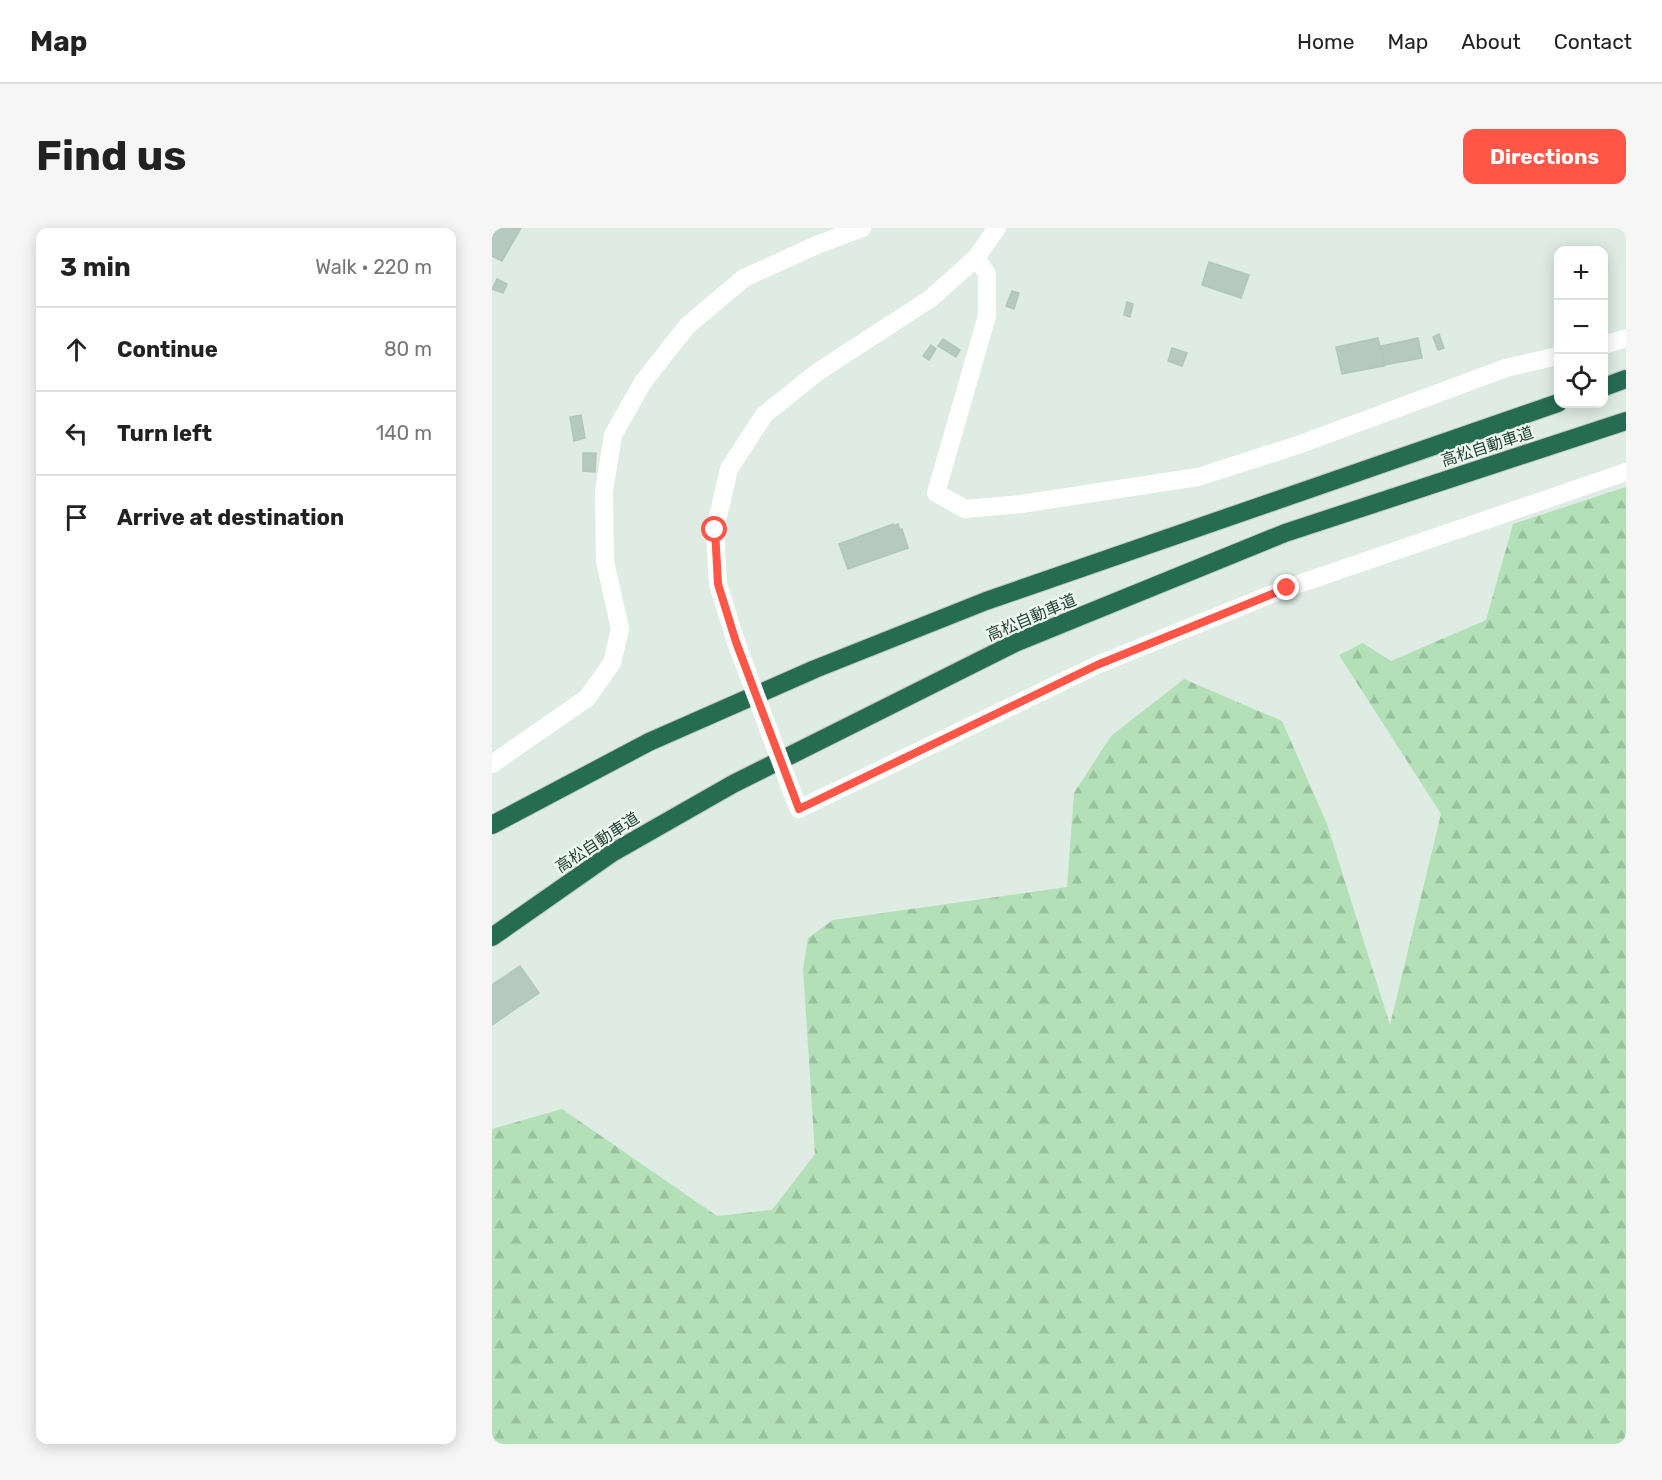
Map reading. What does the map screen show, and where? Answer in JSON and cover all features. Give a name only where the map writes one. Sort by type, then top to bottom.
[{"type":"highway","points":[[1608,386],[1626,379]]},
{"type":"highway","name":"高松自動車道","points":[[492,825],[649,742],[815,669],[975,605],[1554,404]]},
{"type":"highway","name":"高松自動車道","points":[[492,937],[612,853],[733,784],[1015,643],[1285,533],[1626,421]]},
{"type":"street","points":[[492,764],[587,698],[612,663],[620,630],[605,561],[604,490],[613,435],[643,382],[687,326],[744,278],[819,244],[862,228]]},
{"type":"street","points":[[997,228],[976,258],[930,299],[819,371],[764,415],[729,469],[715,530],[718,584],[736,642],[795,800],[1108,660],[1287,588],[1626,472]]},
{"type":"street","points":[[976,258],[987,274],[987,316],[936,493],[965,509],[1021,504],[1198,477],[1298,445],[1506,368],[1554,357]]},
{"type":"street","points":[[1608,344],[1626,338]]},
{"type":"green space","points":[[1626,487],[1626,1444],[492,1444],[492,1129],[562,1109],[717,1216],[772,1210],[815,1154],[803,969],[808,938],[833,920],[1067,887],[1074,793],[1111,736],[1184,679],[1282,721],[1327,824],[1390,1025],[1441,814],[1339,655],[1363,643],[1391,661],[1486,620],[1513,524]]},
{"type":"building","points":[[492,228],[521,228],[502,261],[492,256]]},
{"type":"building","points":[[1209,262],[1249,275],[1241,298],[1202,285]]},
{"type":"building","points":[[497,279],[507,284],[503,293],[492,289]]},
{"type":"building","points":[[1012,291],[1019,293],[1014,309],[1006,306]]},
{"type":"building","points":[[1127,302],[1133,304],[1130,317],[1124,315]]},
{"type":"building","points":[[1439,334],[1444,348],[1438,350],[1433,337]]},
{"type":"building","points":[[1378,338],[1384,366],[1342,374],[1336,347]]},
{"type":"building","points":[[1418,338],[1422,358],[1385,365],[1381,346]]},
{"type":"building","points":[[943,339],[960,350],[956,357],[938,346]]},
{"type":"building","points":[[931,345],[936,349],[929,360],[923,356]]},
{"type":"building","points":[[1172,348],[1187,353],[1182,366],[1168,361]]},
{"type":"building","points":[[581,415],[585,438],[574,441],[570,417]]},
{"type":"building","points":[[583,453],[596,453],[595,472],[583,471]]},
{"type":"building","points":[[893,524],[893,526],[898,524],[900,530],[902,529],[908,548],[848,569],[839,544]]},
{"type":"building","points":[[520,966],[539,993],[492,1025],[492,985]]},
{"type":"route","points":[[715,530],[718,584],[736,642],[799,809],[1097,665],[1287,588]]}]
